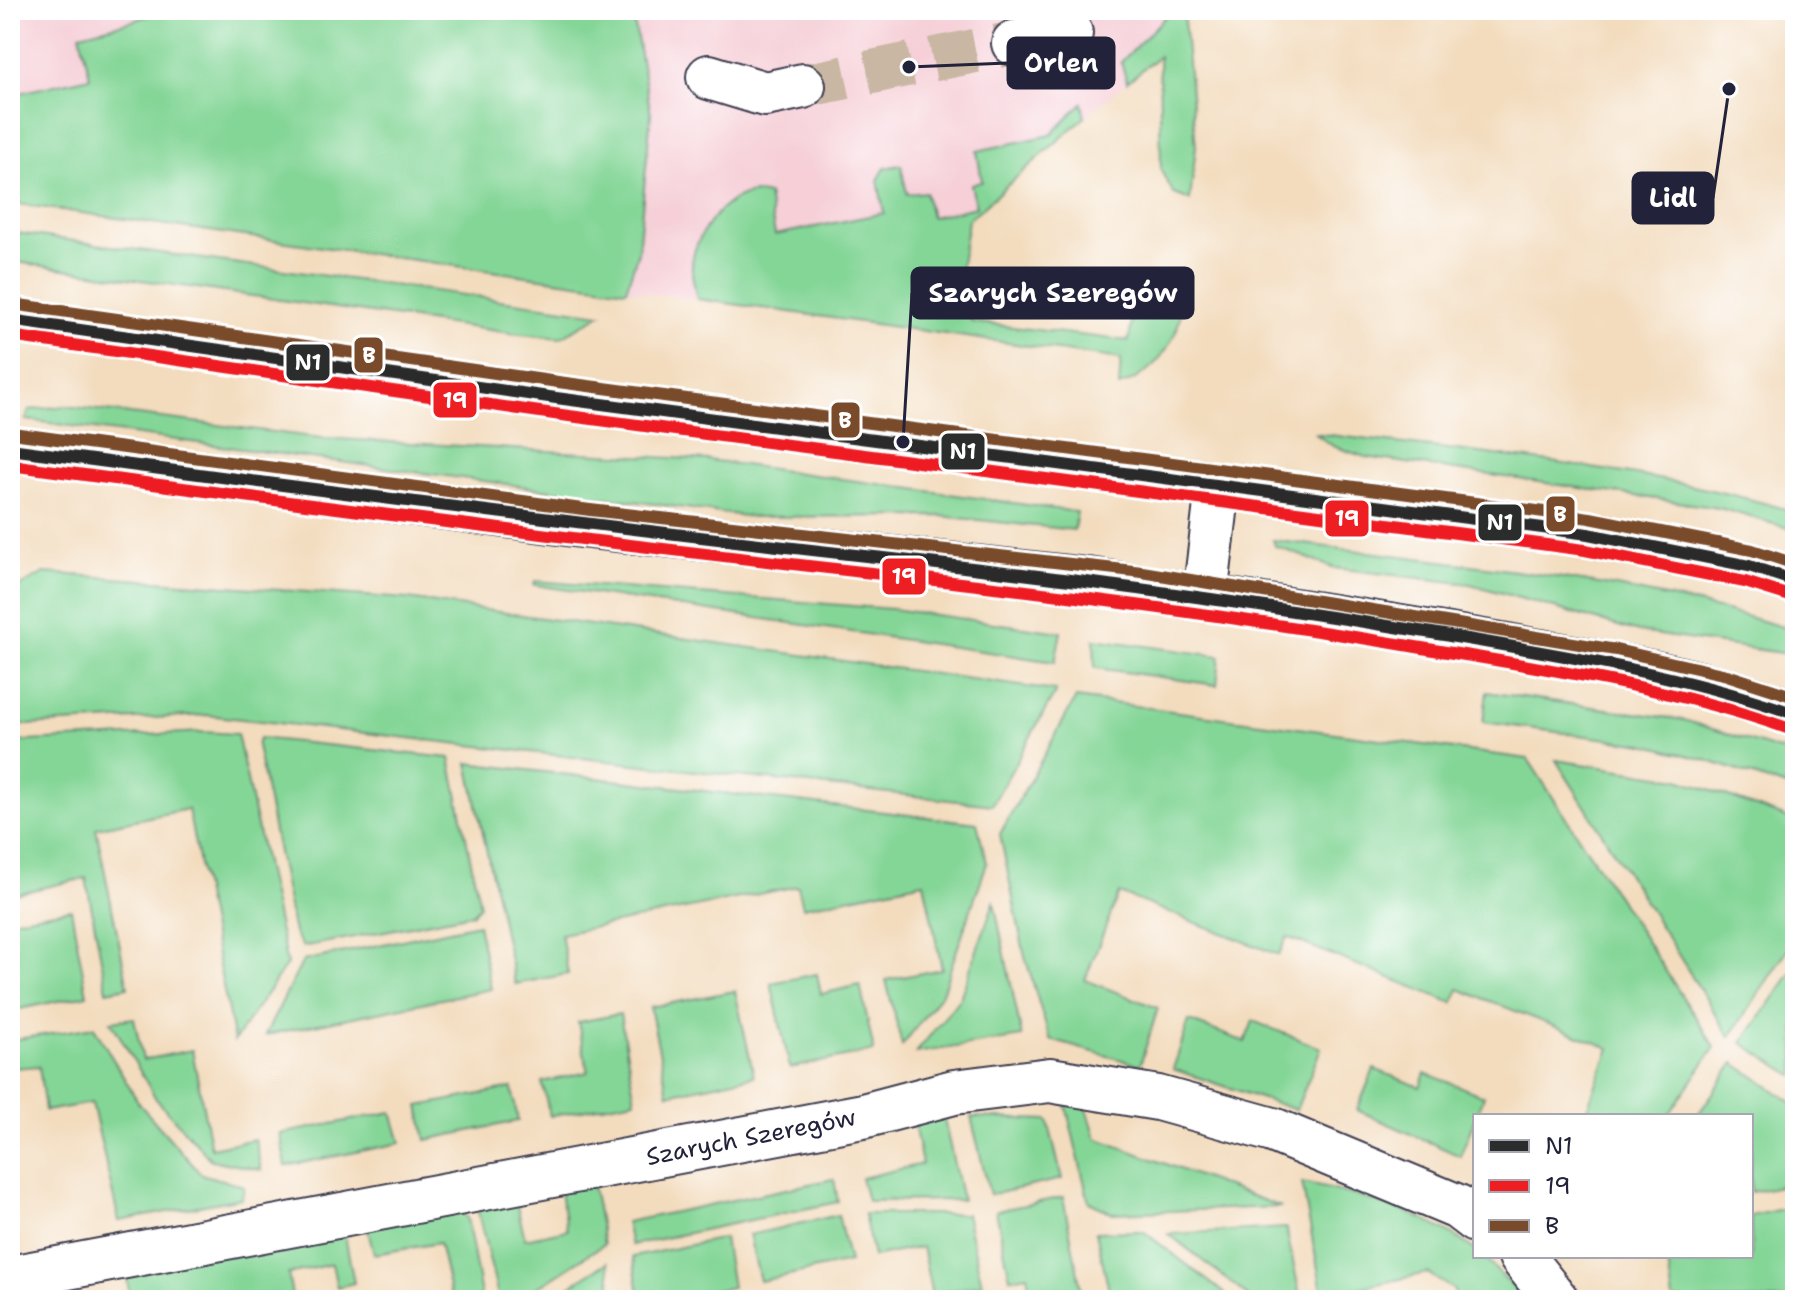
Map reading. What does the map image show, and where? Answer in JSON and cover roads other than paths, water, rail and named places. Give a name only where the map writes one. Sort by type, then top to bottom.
[{"type":"street","points":[[1014,43],[1070,33]]},
{"type":"street","points":[[709,77],[765,94],[803,86]]},
{"type":"street","points":[[10,320],[1218,487],[1588,534],[1749,566],[1795,581]]},
{"type":"street","points":[[10,449],[329,494],[1088,580],[1205,597],[1660,675],[1755,699],[1795,714]]},
{"type":"street","points":[[1205,597],[1218,487]]},
{"type":"street","name":"Szarych Szeregów","points":[[10,1278],[863,1116],[954,1092],[1050,1080],[1158,1098],[1273,1130],[1458,1207],[1473,1218]]},
{"type":"street","points":[[1523,1258],[1556,1300]]},
{"type":"tunnel","points":[[803,86],[1014,43]]},
{"type":"place","name":"Orlen","points":[[909,67]]},
{"type":"place","name":"Lidl","points":[[1729,89]]},
{"type":"place","name":"Szarych Szeregów","points":[[903,442]]}]
